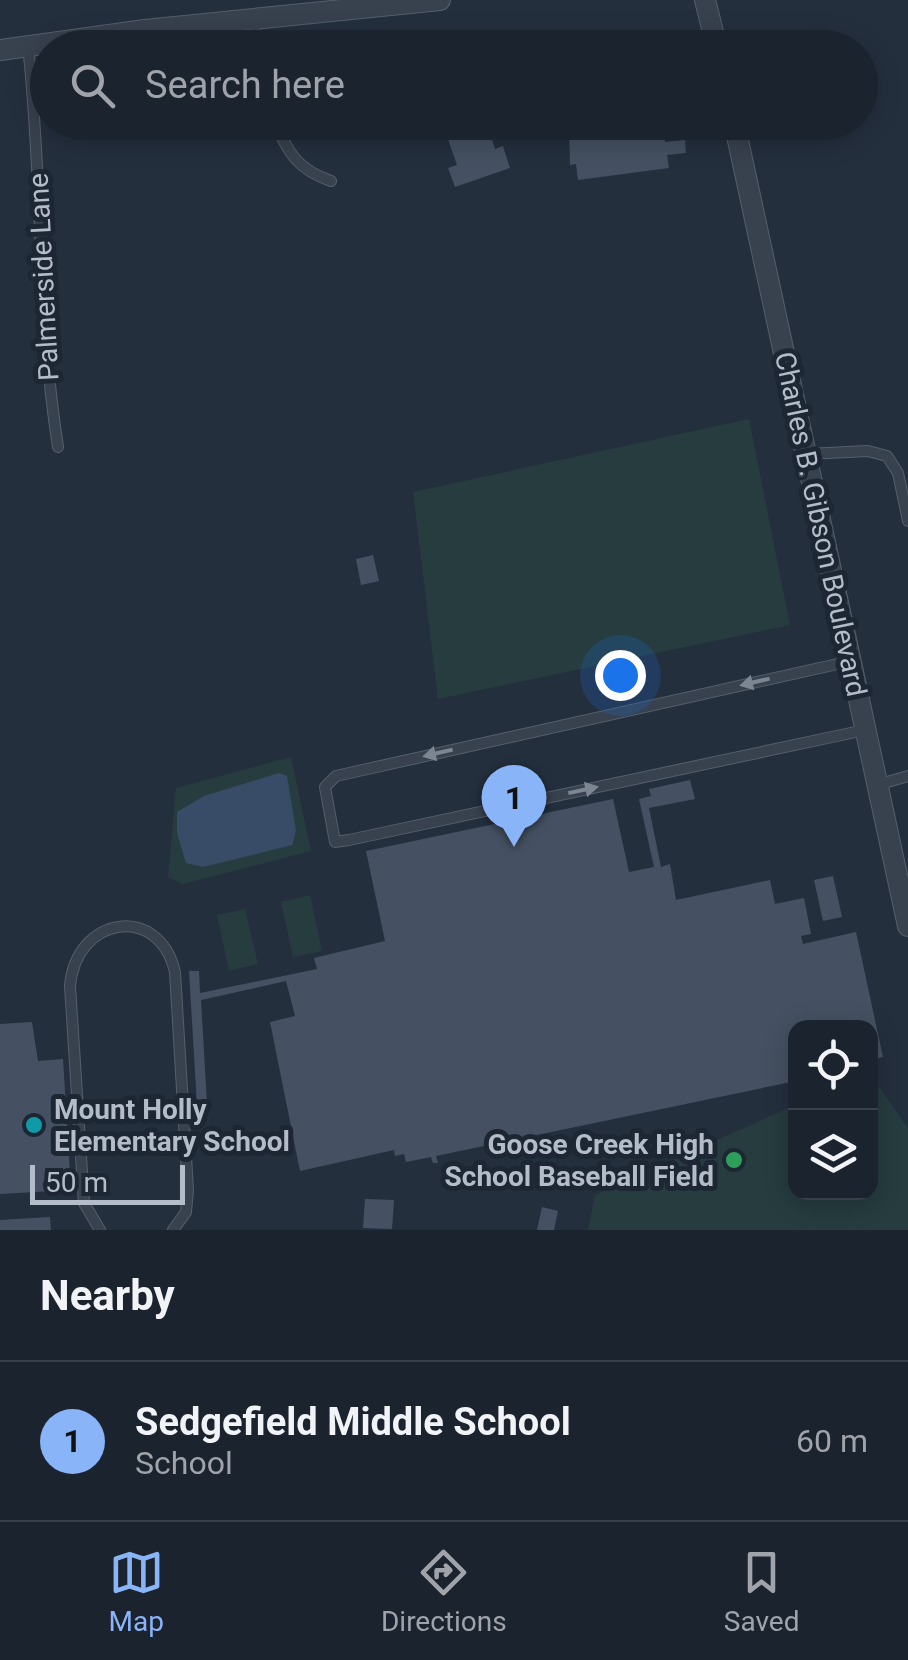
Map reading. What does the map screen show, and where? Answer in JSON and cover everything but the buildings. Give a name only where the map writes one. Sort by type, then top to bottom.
[{"type":"street","points":[[161,30],[440,0]]},
{"type":"street","points":[[705,0],[712,30]]},
{"type":"street","points":[[0,50],[28,46]]},
{"type":"street","name":"Charles B. Gibson Boulevard","points":[[738,140],[908,926]]},
{"type":"lane","points":[[253,19],[255,30]]},
{"type":"lane","name":"Palmerside Lane","points":[[28,46],[30,64]]},
{"type":"lane","name":"Palmerside Lane","points":[[36,140],[38,251],[58,447]]},
{"type":"lane","points":[[282,140],[304,172],[330,181]]},
{"type":"lane","points":[[806,454],[868,451],[887,456],[898,474],[908,522]]},
{"type":"lane","points":[[850,661],[336,776],[325,787],[332,832],[335,842],[349,840],[866,730]]},
{"type":"lane","points":[[878,785],[908,776]]},
{"type":"lane","points":[[100,1230],[84,1203],[70,986],[80,947],[97,933],[122,926],[160,940],[171,954],[176,972],[188,1190],[182,1227]]},
{"type":"green space","points":[[749,419],[790,625],[438,699],[413,492]]},
{"type":"green space","points":[[291,757],[311,851],[183,884],[168,877],[176,788]]},
{"type":"green space","points":[[310,895],[322,951],[293,957],[281,902]]},
{"type":"green space","points":[[245,909],[258,964],[229,971],[217,915]]},
{"type":"green space","name":"Goose Creek High School Baseball Field","points":[[878,1086],[908,1128],[908,1230],[588,1230],[595,1195],[788,1108],[788,1200],[878,1200]]},
{"type":"water","points":[[279,773],[287,776],[296,831],[292,845],[203,867],[186,863],[177,833],[177,812],[204,796]]},
{"type":"place","name":"Sedgefield Middle School","points":[[514,847]]},
{"type":"place","name":"Mount Holly Elementary School","points":[[34,1125]]},
{"type":"place","name":"Goose Creek High School Baseball Field","points":[[734,1160]]}]
